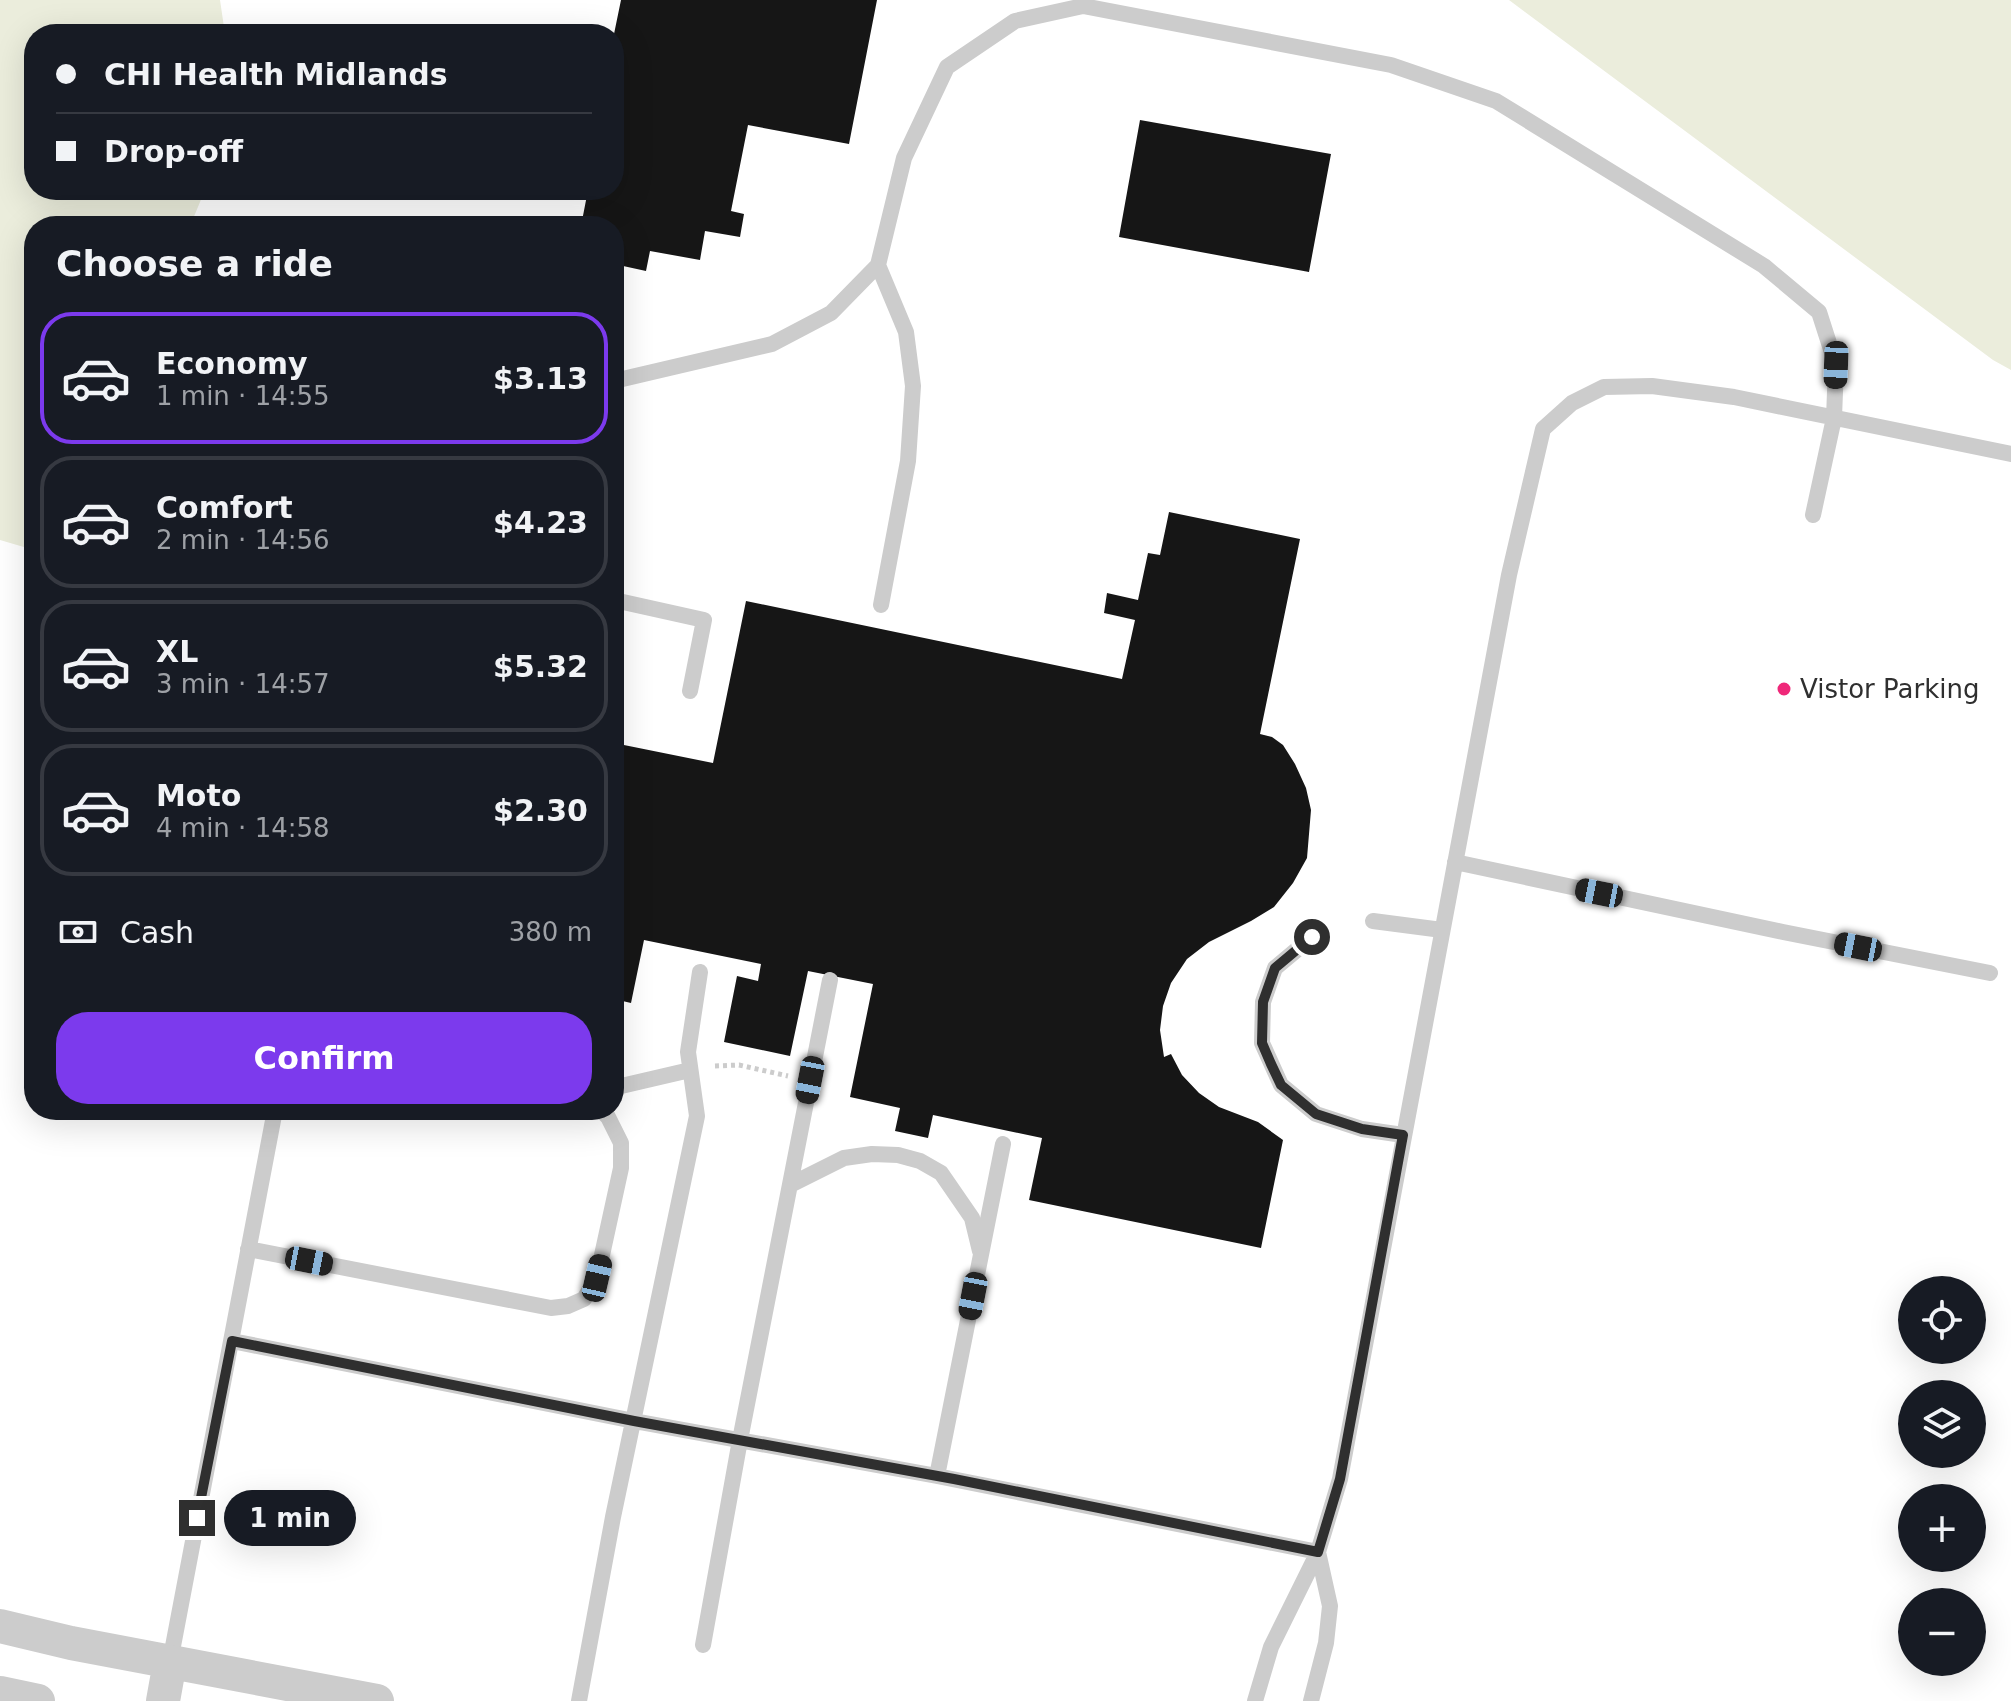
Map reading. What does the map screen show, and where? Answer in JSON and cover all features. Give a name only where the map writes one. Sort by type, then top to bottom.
[{"type":"street","points":[[0,1626],[71,1643],[377,1701]]},
{"type":"street","points":[[163,1701],[170,1662]]},
{"type":"street","points":[[0,1693],[38,1701]]},
{"type":"lane","points":[[624,379],[772,344],[831,313],[878,265],[904,158],[947,67],[1015,21],[1047,6],[1083,6],[1391,65],[1496,101],[1764,266],[1819,312],[1836,365],[1834,418],[1813,515]]},
{"type":"lane","points":[[878,265],[906,332],[913,386],[908,461],[881,605]]},
{"type":"lane","points":[[1255,1701],[1271,1647],[1318,1552],[1340,1479],[1509,575],[1543,429],[1572,403],[1604,387],[1652,386],[1734,397],[2011,454]]},
{"type":"lane","points":[[624,602],[704,620],[690,691]]},
{"type":"lane","points":[[1455,862],[1990,973]]},
{"type":"lane","points":[[1373,921],[1442,930]]},
{"type":"lane","points":[[1312,937],[1275,968],[1263,1002],[1262,1043],[1268,1057],[1281,1085],[1316,1114],[1362,1129],[1403,1135]]},
{"type":"lane","points":[[579,1701],[595,1608],[697,1116],[688,1052],[700,972]]},
{"type":"lane","points":[[703,1645],[830,980]]},
{"type":"lane","points":[[624,1085],[690,1070]]},
{"type":"lane","points":[[170,1662],[273,1120]]},
{"type":"lane","points":[[248,1249],[551,1308],[568,1306],[584,1299],[597,1278],[621,1168],[621,1143],[610,1120]]},
{"type":"lane","points":[[937,1476],[1003,1144]]},
{"type":"lane","points":[[790,1185],[844,1158],[872,1154],[898,1155],[920,1161],[941,1173],[972,1218],[981,1257]]},
{"type":"lane","points":[[232,1341],[1318,1552]]},
{"type":"lane","points":[[1311,1701],[1326,1643],[1330,1606],[1318,1552]]},
{"type":"path","points":[[690,1070],[739,1065],[810,1080]]},
{"type":"green space","points":[[0,0],[220,0],[224,24],[24,24],[24,200],[201,200],[194,216],[24,216],[24,547],[0,540]]},
{"type":"green space","points":[[1509,0],[2011,0],[2011,370],[1993,360]]},
{"type":"building","points":[[621,0],[877,0],[849,144],[748,125],[731,211],[744,214],[740,237],[705,231],[700,260],[650,251],[646,271],[624,266],[624,216],[583,216],[586,200],[624,200],[624,24],[616,24]]},
{"type":"building","points":[[1140,120],[1331,154],[1309,272],[1119,237]]},
{"type":"building","points":[[1169,512],[1300,539],[1260,734],[1272,737],[1283,745],[1306,788],[1311,810],[1307,858],[1274,907],[1209,942],[1187,959],[1171,983],[1163,1006],[1160,1030],[1164,1057],[1171,1054],[1182,1075],[1199,1093],[1219,1107],[1258,1122],[1283,1140],[1261,1248],[1029,1200],[1042,1138],[933,1115],[928,1138],[895,1131],[900,1108],[850,1097],[873,984],[808,971],[790,1056],[724,1042],[737,976],[758,981],[761,964],[644,940],[631,1003],[624,1001],[624,745],[713,763],[746,601],[1122,679],[1135,620],[1104,613],[1107,593],[1138,600],[1148,553],[1160,555]]},
{"type":"place","name":"Vistor Parking","points":[[1784,689]]},
{"type":"route","points":[[197,1518],[232,1341],[1318,1552],[1340,1479],[1403,1135],[1362,1129],[1316,1114],[1281,1085],[1271,1064],[1262,1043],[1263,1002],[1275,968],[1312,937]]}]
